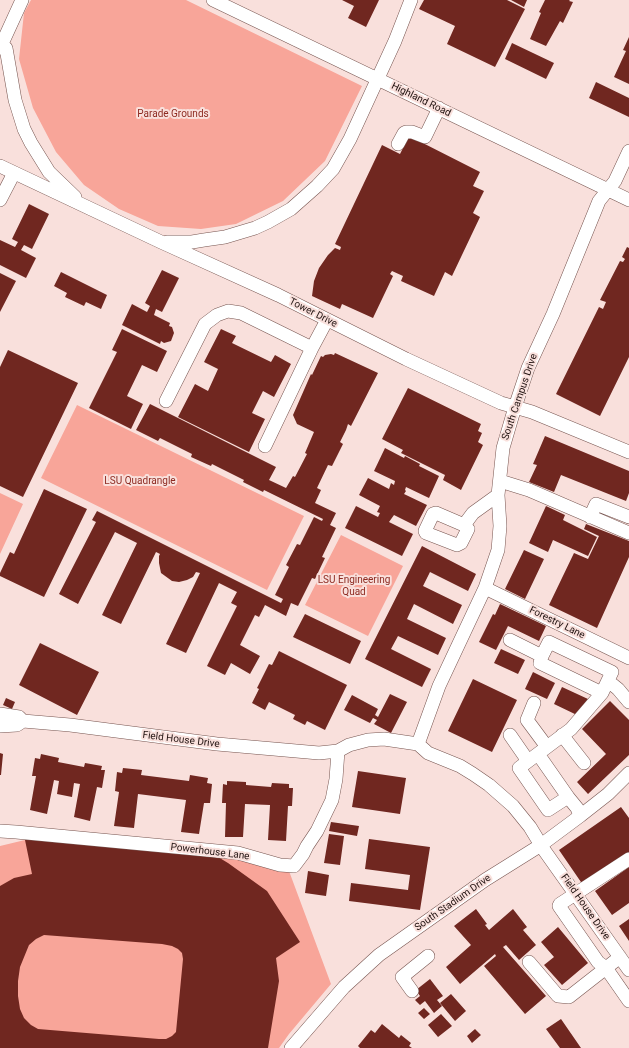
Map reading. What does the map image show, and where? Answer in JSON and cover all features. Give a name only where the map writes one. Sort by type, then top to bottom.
[{"type":"street","points":[[22,0],[1,47],[6,48],[15,100],[22,124],[31,143],[49,172],[83,205]]},
{"type":"street","name":"Highland Road","points":[[213,0],[629,200]]},
{"type":"street","points":[[161,242],[192,242],[225,237],[262,225],[291,209],[317,186],[336,165],[350,139],[378,79],[411,0]]},
{"type":"street","points":[[398,144],[406,132],[410,132],[425,138],[439,108]]},
{"type":"street","name":"South Campus Drive","points":[[418,744],[439,686],[485,588],[498,550],[500,526],[498,495],[503,448],[528,368],[553,314],[599,201],[615,181],[629,151]]},
{"type":"street","name":"Tower Drive","points":[[0,166],[278,295],[487,397],[501,403],[532,412],[629,452]]},
{"type":"street","points":[[2,192],[14,173]]},
{"type":"street","points":[[166,401],[205,324],[217,315],[228,311],[241,313],[312,348]]},
{"type":"street","points":[[265,446],[327,320]]},
{"type":"street","points":[[500,481],[529,490],[629,533]]},
{"type":"street","points":[[464,525],[473,513],[498,495]]},
{"type":"street","points":[[590,517],[596,504],[629,517]]},
{"type":"street","name":"Forestry Lane","points":[[485,588],[625,656]]},
{"type":"street","points":[[510,640],[542,656]]},
{"type":"street","points":[[602,693],[540,663],[549,642],[610,677],[629,702]]},
{"type":"street","points":[[568,796],[548,810],[519,768],[571,729],[584,716],[602,693],[610,677],[625,656]]},
{"type":"street","points":[[534,702],[527,720],[538,754],[577,808],[580,816]]},
{"type":"street","name":"Field House Drive","points":[[0,714],[19,717],[23,721],[70,725],[235,746],[322,753],[338,751],[349,745],[368,740],[384,739],[418,744],[428,753],[460,766],[489,784],[513,806],[530,827],[541,845],[629,970]]},
{"type":"street","name":"Field House Drive","points":[[0,726],[17,725],[23,721]]},
{"type":"street","points":[[510,735],[538,754]]},
{"type":"street","points":[[562,735],[584,763]]},
{"type":"street","name":"Powerhouse Lane","points":[[0,831],[238,853],[280,865],[294,866],[317,831],[332,800],[336,779],[338,751]]},
{"type":"street","name":"South Stadium Drive","points":[[291,1048],[344,987],[373,960],[485,880],[541,845],[608,794],[629,773]]},
{"type":"street","points":[[629,860],[560,904],[598,962],[606,968],[629,1000]]},
{"type":"street","points":[[412,990],[402,977],[428,956]]},
{"type":"street","points":[[529,962],[558,996],[569,997],[620,957]]},
{"type":"green space","name":"Parade Grounds","points":[[31,0],[186,0],[362,86],[325,161],[283,201],[236,224],[201,229],[158,226],[119,209],[84,185],[56,152],[33,108],[19,59],[24,13]]},
{"type":"green space","name":"LSU Quadrangle","points":[[77,405],[304,516],[267,590],[41,478]]},
{"type":"green space","points":[[0,493],[23,504],[0,554]]},
{"type":"green space","name":"LSU Engineering Quad","points":[[341,535],[403,566],[368,636],[305,605]]},
{"type":"green space","points":[[40,839],[249,860],[289,871],[331,984],[279,1048],[0,1048],[0,846],[25,840]]},
{"type":"building","points":[[342,0],[379,0],[366,27],[348,18],[354,6]]},
{"type":"building","points":[[424,0],[507,0],[525,9],[495,67],[447,44],[455,26],[419,9]]},
{"type":"building","points":[[511,0],[527,0],[524,7]]},
{"type":"building","points":[[545,0],[570,0],[569,1],[573,2],[563,23],[560,21],[546,46],[530,39],[541,13],[539,12]]},
{"type":"building","points":[[629,37],[629,84],[614,77],[626,51],[623,50]]},
{"type":"building","points":[[512,43],[554,63],[546,79],[505,59]]},
{"type":"building","points":[[596,82],[629,98],[629,117],[589,98]]},
{"type":"building","points":[[409,136],[480,172],[473,186],[484,191],[473,213],[480,217],[452,276],[445,272],[434,296],[401,281],[403,276],[392,271],[390,274],[393,276],[373,318],[342,304],[340,309],[312,296],[314,281],[319,268],[335,248],[340,250],[341,247],[335,244],[382,145],[400,154]]},
{"type":"building","points":[[29,204],[49,214],[32,249],[24,245],[21,250],[36,258],[26,278],[0,265],[0,240],[15,247],[18,242],[12,239]]},
{"type":"building","points":[[627,247],[629,248],[629,357],[600,416],[556,394],[599,307],[603,309],[606,302],[600,300],[620,261],[623,262],[625,259],[622,257]]},
{"type":"building","points":[[162,270],[179,278],[162,312],[156,309],[154,315],[170,323],[169,326],[172,327],[174,333],[171,341],[164,343],[161,341],[160,344],[122,325],[132,304],[147,312],[150,306],[145,303]]},
{"type":"building","points":[[61,272],[107,295],[101,309],[86,302],[84,306],[65,297],[67,293],[54,286]]},
{"type":"building","points":[[0,273],[16,281],[0,312]]},
{"type":"building","points":[[122,329],[167,351],[157,372],[142,365],[127,396],[143,404],[131,429],[89,408],[117,352],[112,350]]},
{"type":"building","points":[[221,329],[236,336],[232,343],[271,362],[275,355],[291,364],[274,397],[263,391],[252,413],[265,419],[249,452],[178,417],[195,384],[208,391],[218,369],[204,362]]},
{"type":"building","points":[[8,350],[78,383],[23,497],[0,486],[0,367]]},
{"type":"building","points":[[335,353],[378,373],[351,426],[348,424],[340,442],[343,444],[332,466],[328,465],[317,488],[321,490],[315,503],[336,513],[330,525],[336,528],[322,557],[325,558],[315,579],[312,578],[298,606],[291,603],[286,616],[265,605],[259,617],[255,615],[240,645],[260,656],[250,674],[231,663],[225,675],[207,666],[237,606],[231,603],[237,592],[219,583],[186,653],[166,644],[200,573],[196,572],[193,577],[187,580],[179,582],[172,581],[161,573],[159,563],[160,554],[156,552],[121,624],[102,615],[137,543],[115,532],[78,604],[59,594],[96,522],[92,520],[97,511],[281,603],[283,599],[275,595],[289,567],[286,565],[297,544],[300,545],[314,517],[322,521],[323,519],[264,490],[263,492],[243,482],[244,480],[212,464],[211,466],[191,457],[192,454],[160,438],[158,441],[136,430],[150,404],[276,467],[269,480],[286,488],[293,476],[295,477],[307,454],[305,453],[314,432],[297,424],[293,415],[311,374],[312,375],[321,356],[323,357],[331,354],[334,355]]},
{"type":"building","points":[[408,388],[481,424],[478,431],[482,433],[478,442],[483,445],[461,490],[443,480],[445,475],[401,453],[403,450],[382,439]]},
{"type":"building","points":[[545,436],[629,471],[629,493],[626,501],[561,475],[554,492],[529,482],[537,465],[533,464]]},
{"type":"building","points":[[385,448],[404,458],[405,456],[420,464],[419,466],[439,476],[429,498],[406,487],[404,494],[427,505],[416,526],[394,515],[389,522],[413,534],[402,556],[345,528],[356,506],[378,517],[380,513],[377,512],[380,506],[359,495],[368,478],[389,489],[391,483],[394,485],[395,481],[374,471]]},
{"type":"building","points":[[44,489],[87,509],[44,597],[0,576],[0,573],[10,552],[14,554]]},
{"type":"building","points":[[546,506],[565,515],[563,520],[597,537],[588,556],[553,540],[548,552],[529,543]]},
{"type":"building","points":[[586,524],[629,541],[629,557],[597,628],[549,605],[574,553],[588,559],[599,536],[584,529]]},
{"type":"building","points":[[422,546],[476,574],[468,591],[430,572],[423,586],[462,605],[453,624],[414,604],[407,619],[446,638],[438,655],[398,636],[391,649],[431,669],[422,687],[365,659]]},
{"type":"building","points":[[524,550],[544,559],[525,599],[505,589]]},
{"type":"building","points":[[500,604],[546,626],[539,641],[508,626],[496,650],[479,642],[493,614],[495,615]]},
{"type":"building","points":[[305,614],[361,641],[350,664],[293,637]]},
{"type":"building","points":[[40,643],[99,672],[77,715],[19,685]]},
{"type":"building","points":[[501,649],[525,660],[518,674],[494,663]]},
{"type":"building","points":[[279,651],[347,685],[325,730],[307,721],[305,725],[293,719],[295,715],[269,702],[265,710],[252,703],[259,689],[257,688],[269,664],[272,665]]},
{"type":"building","points":[[533,672],[555,683],[547,699],[525,689]]},
{"type":"building","points":[[473,679],[517,700],[492,752],[448,731]]},
{"type":"building","points":[[562,687],[588,699],[579,716],[554,704]]},
{"type":"building","points":[[390,694],[407,702],[391,733],[374,724],[377,720],[373,718],[370,723],[344,710],[352,695],[378,709],[375,715],[378,717]]},
{"type":"building","points":[[6,698],[15,702],[12,709],[3,705]]},
{"type":"building","points":[[610,701],[629,720],[629,755],[588,794],[577,782],[606,754],[582,729]]},
{"type":"building","points":[[0,753],[3,754],[1,775],[0,775]]},
{"type":"building","points":[[41,754],[59,758],[58,762],[84,767],[85,763],[102,766],[101,770],[105,770],[102,788],[97,787],[90,821],[74,817],[80,784],[74,783],[72,797],[57,794],[59,781],[54,780],[47,814],[30,810],[36,776],[32,776],[35,758],[40,759]]},
{"type":"building","points":[[123,768],[142,770],[141,775],[189,781],[190,775],[208,778],[207,783],[212,784],[210,803],[204,803],[199,834],[181,832],[186,800],[138,794],[134,828],[114,826],[119,792],[115,791],[117,772],[122,773]]},
{"type":"building","points":[[358,771],[406,778],[400,814],[352,807]]},
{"type":"building","points":[[227,781],[246,782],[246,785],[271,787],[272,783],[289,784],[289,788],[293,788],[292,806],[288,806],[286,841],[268,840],[270,805],[245,804],[243,837],[225,837],[226,803],[222,803],[223,784],[227,785]]},
{"type":"building","points":[[621,807],[629,818],[629,853],[583,885],[559,850]]},
{"type":"building","points":[[331,822],[359,826],[357,836],[329,831]]},
{"type":"building","points":[[329,834],[344,836],[340,865],[324,863]]},
{"type":"building","points":[[40,839],[213,854],[267,891],[300,942],[276,958],[279,981],[268,1048],[0,1048],[0,886],[14,878],[32,874],[25,840]],"holes":[[[44,935],[162,944],[178,949],[182,953],[183,959],[176,1032],[172,1036],[166,1039],[159,1039],[38,1029],[24,1018],[20,1009],[18,996],[20,967],[29,945],[36,939]]]},
{"type":"building","points":[[369,839],[430,847],[420,910],[349,901],[351,883],[408,890],[410,875],[365,869]]},
{"type":"building","points":[[629,867],[629,903],[612,915],[595,891]]},
{"type":"building","points":[[308,871],[329,875],[326,896],[305,893]]},
{"type":"building","points":[[476,909],[487,924],[485,925],[489,930],[513,909],[527,927],[523,930],[536,945],[519,960],[506,945],[503,947],[546,996],[525,1014],[484,966],[496,956],[495,954],[460,984],[446,967],[471,945],[454,926]]},
{"type":"building","points":[[629,919],[629,941],[619,926]]},
{"type":"building","points":[[558,927],[588,963],[562,985],[544,965],[554,957],[541,942]]},
{"type":"building","points":[[430,979],[443,996],[437,1000],[442,1006],[434,1013],[425,1001],[420,1005],[415,1000],[420,996],[416,990]]},
{"type":"building","points":[[451,994],[466,1011],[455,1021],[440,1003]]},
{"type":"building","points":[[424,1008],[430,1014],[424,1019],[418,1013]]},
{"type":"building","points":[[441,1014],[452,1026],[438,1037],[428,1025]]},
{"type":"building","points":[[561,1019],[581,1048],[560,1048],[546,1029]]},
{"type":"building","points":[[382,1024],[399,1038],[401,1035],[411,1043],[409,1046],[412,1048],[360,1048],[358,1046],[371,1030],[375,1033]]},
{"type":"building","points":[[475,1029],[481,1035],[472,1043],[467,1036]]}]
